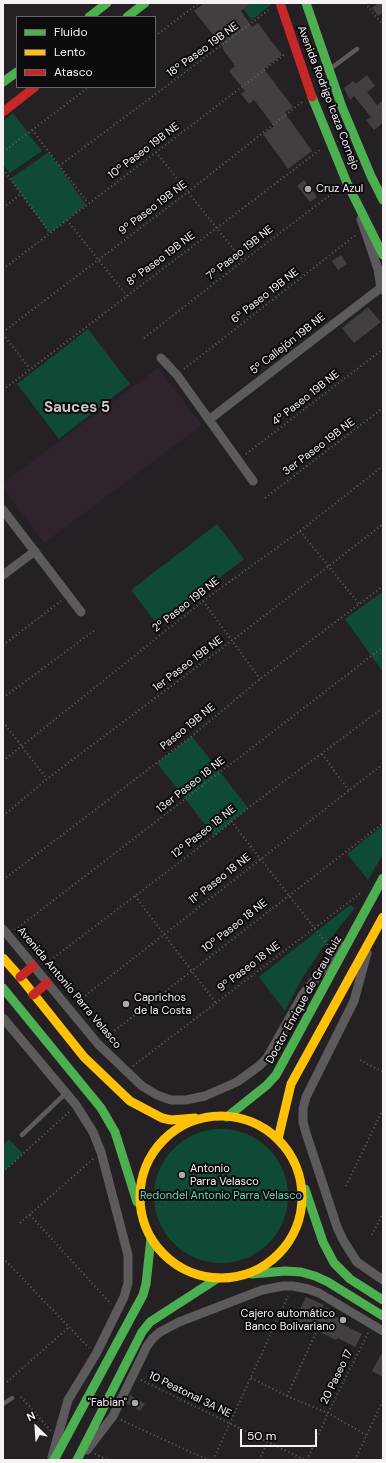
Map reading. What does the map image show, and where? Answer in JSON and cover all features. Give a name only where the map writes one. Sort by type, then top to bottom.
[{"type":"street","points":[[90,16],[107,3]]},
{"type":"street","points":[[128,16],[145,3]]},
{"type":"street","name":"Avenida Rodrigo Icaza Cornejo","points":[[306,3],[342,107],[371,176],[383,200]]},
{"type":"street","name":"Avenida Rodrigo Icaza Cornejo","points":[[276,6],[294,46],[311,95],[347,183],[383,254]]},
{"type":"street","points":[[3,82],[16,73]]},
{"type":"street","points":[[3,112],[34,88]]},
{"type":"street","name":"Avenida Rodrigo Icaza Cornejo","points":[[356,201],[363,229],[378,269],[382,288]]},
{"type":"street","name":"5º Callejón 19B NE","points":[[210,419],[382,288]]},
{"type":"street","points":[[161,358],[210,419],[254,481]]},
{"type":"street","points":[[3,510],[81,612]]},
{"type":"street","points":[[3,575],[35,551]]},
{"type":"street","name":"Doctor Enrique de Grau Ruiz","points":[[227,1117],[267,1085],[276,1075],[383,878]]},
{"type":"street","points":[[278,1139],[292,1084],[383,917]]},
{"type":"street","name":"Avenida Antonio Parra Velasco","points":[[5,932],[98,1044],[126,1072],[142,1086],[157,1095],[171,1100],[186,1100],[204,1096],[237,1082],[250,1074],[267,1058],[303,994],[358,926]]},
{"type":"street","points":[[370,943],[354,1001],[306,1097],[303,1109],[303,1122],[337,1227],[343,1240],[357,1262],[383,1280]]},
{"type":"street","points":[[3,958],[84,1057],[130,1101],[149,1112],[171,1120],[212,1117],[240,1118],[265,1128],[278,1139],[285,1147],[298,1171],[323,1242],[334,1263],[350,1279],[383,1300]]},
{"type":"street","points":[[20,977],[35,968]]},
{"type":"street","points":[[33,995],[47,983]]},
{"type":"street","points":[[3,988],[101,1108],[114,1132],[150,1238],[165,1256],[183,1269],[209,1277],[237,1277],[271,1272],[301,1272],[328,1282],[383,1316]]},
{"type":"street","points":[[3,1018],[76,1105],[93,1132],[101,1152],[128,1254],[128,1283],[124,1297],[96,1354],[68,1400],[56,1437],[52,1460]]},
{"type":"street","points":[[142,1217],[140,1189],[148,1163],[163,1140],[186,1124],[212,1117]]},
{"type":"street","points":[[237,1277],[262,1267],[284,1249],[298,1223],[302,1198],[298,1171]]},
{"type":"street","points":[[52,1460],[143,1295],[146,1284],[150,1238]]},
{"type":"street","points":[[78,1460],[142,1332],[150,1322],[218,1278]]},
{"type":"street","points":[[78,1460],[112,1416],[147,1346],[153,1338],[168,1327],[262,1290],[293,1286],[308,1288],[383,1331]]},
{"type":"lane","points":[[329,70],[357,49]]},
{"type":"lane","points":[[22,1135],[66,1093]]},
{"type":"lane","points":[[3,1404],[12,1398]]},
{"type":"path","points":[[156,35],[199,3]]},
{"type":"path","points":[[366,3],[383,25]]},
{"type":"path","name":"18º Paseo 19B NE","points":[[59,166],[276,6]]},
{"type":"path","name":"10º Paseo 19B NE","points":[[3,269],[294,46]]},
{"type":"path","points":[[3,152],[88,88]]},
{"type":"path","name":"9º Paseo 19B NE","points":[[3,333],[188,192],[311,95]]},
{"type":"path","points":[[32,130],[88,204]]},
{"type":"path","name":"8º Paseo 19B NE","points":[[3,390],[216,227],[330,143]]},
{"type":"path","points":[[156,152],[243,261]]},
{"type":"path","points":[[3,170],[50,233]]},
{"type":"path","name":"7º Paseo 19B NE","points":[[144,338],[347,183]]},
{"type":"path","points":[[3,208],[21,194]]},
{"type":"path","points":[[67,220],[127,296]]},
{"type":"path","name":"6º Paseo 19B NE","points":[[176,375],[363,229]]},
{"type":"path","points":[[3,333],[30,369]]},
{"type":"path","name":"4º Paseo 19B NE","points":[[239,460],[383,348]]},
{"type":"path","name":"3er Paseo 19B NE","points":[[266,498],[383,408]]},
{"type":"path","name":"2º Paseo 19B NE","points":[[3,761],[203,600],[300,531],[383,466]]},
{"type":"path","name":"1er Paseo 19B NE","points":[[3,816],[47,780],[233,640],[383,524]]},
{"type":"path","points":[[300,531],[359,604]]},
{"type":"path","name":"Paseo 19B NE","points":[[3,880],[192,736],[260,679],[383,586]]},
{"type":"path","points":[[3,646],[68,596]]},
{"type":"path","points":[[203,600],[260,679]]},
{"type":"path","points":[[3,698],[95,630]]},
{"type":"path","name":"13er Paseo 18 NE","points":[[5,932],[383,647]]},
{"type":"path","name":"12º Paseo 18 NE","points":[[35,968],[135,896],[231,821],[383,708]]},
{"type":"path","points":[[3,722],[47,780]]},
{"type":"path","points":[[322,754],[350,791]]},
{"type":"path","name":"11º Paseo 18 NE","points":[[68,1008],[383,764]]},
{"type":"path","points":[[231,821],[335,954]]},
{"type":"path","name":"10º Paseo 18 NE","points":[[98,1044],[288,895],[383,823]]},
{"type":"path","name":"9º Paseo 18 NE","points":[[126,1072],[364,891]]},
{"type":"path","points":[[135,896],[216,1003]]},
{"type":"path","points":[[360,1060],[383,1072]]},
{"type":"path","points":[[3,1172],[76,1105]]},
{"type":"path","points":[[346,1186],[383,1109]]},
{"type":"path","points":[[20,1223],[101,1152]]},
{"type":"path","points":[[372,1235],[383,1213]]},
{"type":"path","points":[[30,1215],[117,1312]]},
{"type":"path","points":[[3,1258],[96,1354]]},
{"type":"path","points":[[213,1460],[293,1286]]},
{"type":"path","points":[[287,1396],[331,1300]]},
{"type":"path","name":"20 Paseo 17","points":[[306,1460],[372,1324]]},
{"type":"path","points":[[7,1382],[69,1326]]},
{"type":"path","name":"10 Peatonal 3A NE","points":[[132,1376],[306,1460]]},
{"type":"path","points":[[251,1378],[287,1396],[328,1413],[366,1435]]},
{"type":"path","points":[[21,1397],[56,1437]]},
{"type":"path","points":[[355,1460],[383,1400]]},
{"type":"path","points":[[112,1416],[208,1460]]},
{"type":"path","points":[[259,1460],[268,1442]]},
{"type":"path","points":[[87,1450],[108,1460]]},
{"type":"shaded area","points":[[158,368],[202,425],[44,543],[3,487],[3,483]]},
{"type":"green space","points":[[239,3],[273,3],[252,20]]},
{"type":"green space","points":[[13,113],[42,151],[10,173],[3,165],[3,121]]},
{"type":"green space","points":[[49,152],[86,205],[50,233],[10,179]]},
{"type":"green space","points":[[88,329],[130,384],[59,439],[17,384]]},
{"type":"green space","points":[[217,524],[244,559],[158,625],[131,590]]},
{"type":"green space","points":[[381,593],[383,595],[383,672],[345,619]]},
{"type":"green space","points":[[192,736],[248,808],[214,836],[157,763]]},
{"type":"green space","points":[[383,825],[383,854],[368,880],[347,854]]},
{"type":"green space","points":[[350,905],[355,908],[321,950],[303,977],[285,1011],[259,977]]},
{"type":"green space","name":"Redondel Antonio Parra Velasco","points":[[221,1129],[234,1130],[247,1134],[258,1140],[273,1154],[283,1170],[287,1183],[287,1209],[283,1222],[277,1233],[263,1248],[247,1258],[234,1262],[221,1263],[208,1262],[195,1258],[184,1252],[169,1238],[159,1222],[155,1209],[154,1196],[155,1183],[159,1170],[165,1159],[179,1144],[195,1134],[208,1130]]},
{"type":"green space","points":[[9,1139],[23,1154],[3,1172],[3,1145]]},
{"type":"building","points":[[204,3],[251,3],[241,11],[252,27],[258,23],[282,55],[264,69],[293,107],[285,113],[312,151],[288,169],[263,134],[274,126],[254,100],[249,104],[241,94],[245,91],[229,71],[235,66],[222,48],[223,47],[194,11]]},
{"type":"building","points":[[378,3],[383,3],[383,12],[378,16],[372,8]]},
{"type":"building","points":[[367,75],[375,86],[367,92],[377,105],[383,100],[383,123],[374,130],[366,120],[371,117],[354,96],[350,100],[344,88],[353,81],[356,84]]},
{"type":"building","points":[[304,180],[317,197],[310,202],[297,186]]},
{"type":"building","points":[[341,255],[347,264],[338,270],[332,261]]},
{"type":"building","points":[[368,307],[381,322],[354,343],[342,328]]},
{"type":"building","points":[[306,1297],[324,1305],[322,1310],[346,1322],[344,1325],[362,1334],[355,1347],[338,1338],[336,1340],[295,1320]]},
{"type":"building","points":[[383,1351],[383,1377],[372,1371]]},
{"type":"building","name":"\"Fabian\"","points":[[130,1395],[145,1404],[140,1411],[126,1403]]},
{"type":"traffic: fast","points":[[90,16],[107,3]]},
{"type":"traffic: fast","points":[[128,16],[145,3]]},
{"type":"traffic: fast","points":[[306,3],[342,107],[371,176],[383,200]]},
{"type":"traffic: fast","points":[[3,82],[16,73]]},
{"type":"traffic: fast","points":[[312,97],[347,183],[383,255]]},
{"type":"traffic: fast","points":[[227,1117],[267,1085],[276,1075],[383,878]]},
{"type":"traffic: fast","points":[[3,988],[101,1108],[115,1132],[137,1202]]},
{"type":"traffic: fast","points":[[305,1189],[323,1242],[334,1263],[350,1279],[383,1300]]},
{"type":"traffic: fast","points":[[54,1460],[143,1295],[146,1284],[151,1238]]},
{"type":"traffic: fast","points":[[252,1274],[285,1271],[301,1272],[315,1276],[328,1282],[383,1316]]},
{"type":"traffic: fast","points":[[77,1460],[142,1332],[150,1322],[218,1278]]},
{"type":"traffic: slow","points":[[278,1139],[291,1084],[383,917]]},
{"type":"traffic: slow","points":[[3,958],[84,1057],[130,1101],[162,1118],[171,1120],[195,1118]]},
{"type":"traffic: slow","points":[[221,1116],[237,1118],[252,1123],[266,1130],[278,1140],[288,1152],[295,1166],[300,1181],[302,1197],[300,1213],[295,1228],[288,1242],[278,1254],[266,1264],[252,1271],[237,1276],[221,1278],[205,1276],[190,1271],[176,1264],[164,1254],[154,1242],[147,1228],[142,1213],[140,1197],[142,1181],[147,1166],[154,1152],[164,1140],[176,1130],[190,1123],[205,1118],[221,1116]]},
{"type":"traffic: jam","points":[[280,3],[312,97]]},
{"type":"traffic: jam","points":[[3,112],[34,88]]},
{"type":"traffic: jam","points":[[20,977],[33,966]]},
{"type":"traffic: jam","points":[[33,995],[47,983]]},
{"type":"place","name":"Cruz Azul","points":[[308,189]]},
{"type":"place","name":"Caprichos de la Costa","points":[[126,1004]]},
{"type":"place","name":"Antonio Parra Velasco","points":[[182,1175]]},
{"type":"place","name":"Cajero automático Banco Bolivariano","points":[[343,1320]]},
{"type":"place","name":"\"Fabian\"","points":[[135,1403]]},
{"type":"district","name":"Sauces 5","points":[[77,408]]}]
